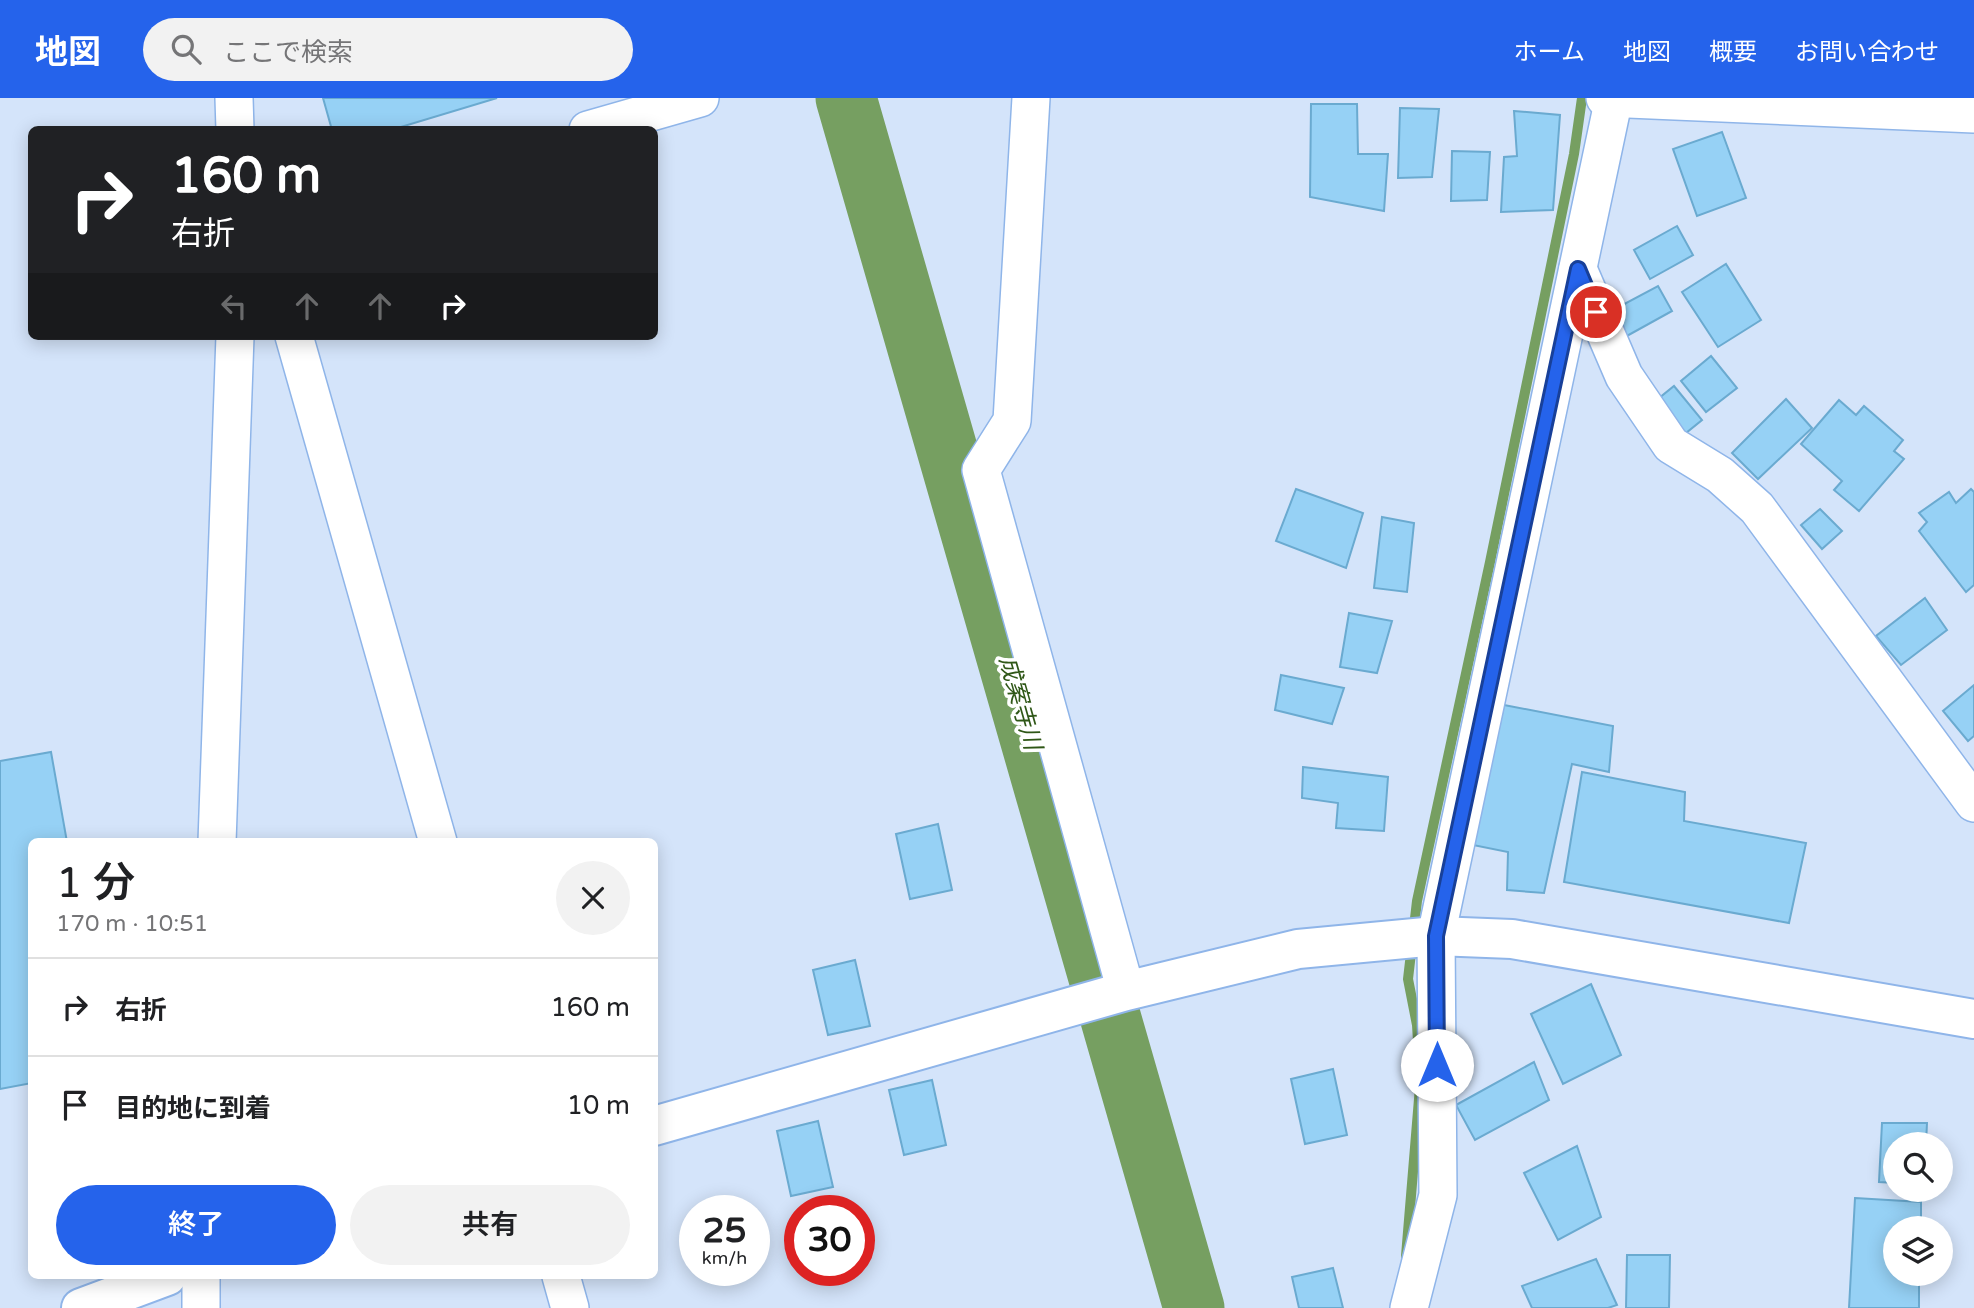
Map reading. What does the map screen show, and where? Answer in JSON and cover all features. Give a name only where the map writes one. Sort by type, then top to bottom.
[{"type":"street","points":[[234,98],[235,126]]},
{"type":"street","points":[[602,126],[700,98]]},
{"type":"street","points":[[1031,98],[1012,421],[981,470],[1126,991]]},
{"type":"street","points":[[1605,98],[1821,103],[1974,114]]},
{"type":"street","points":[[1409,1308],[1438,1195],[1436,936],[1614,98]]},
{"type":"street","points":[[1578,269],[1624,376],[1671,445],[1720,475],[1757,508],[1974,803]]},
{"type":"street","points":[[216,838],[234,340]]},
{"type":"street","points":[[295,340],[437,838]]},
{"type":"street","points":[[658,1125],[1126,991],[1298,949],[1436,936],[1512,939],[1974,1019]]},
{"type":"street","points":[[81,1308],[159,1279]]},
{"type":"street","points":[[201,1279],[201,1308]]},
{"type":"street","points":[[562,1279],[570,1308]]},
{"type":"building","points":[[323,98],[497,98],[404,126],[331,126]]},
{"type":"building","points":[[1311,104],[1357,104],[1358,154],[1388,154],[1384,211],[1310,197]]},
{"type":"building","points":[[1400,108],[1439,109],[1432,177],[1398,178]]},
{"type":"building","points":[[1514,111],[1560,115],[1553,210],[1501,212],[1504,157],[1517,156]]},
{"type":"building","points":[[1722,132],[1746,198],[1697,216],[1673,149]]},
{"type":"building","points":[[1452,151],[1490,152],[1487,200],[1451,201]]},
{"type":"building","points":[[1677,226],[1693,255],[1650,279],[1634,250]]},
{"type":"building","points":[[1726,264],[1761,320],[1718,347],[1682,292]]},
{"type":"building","points":[[1658,286],[1672,311],[1625,337],[1613,310]]},
{"type":"building","points":[[1711,356],[1737,388],[1706,412],[1681,381]]},
{"type":"building","points":[[1674,386],[1702,420],[1681,437],[1653,403]]},
{"type":"building","points":[[1786,399],[1812,428],[1758,479],[1732,453]]},
{"type":"building","points":[[1839,400],[1856,415],[1864,406],[1903,440],[1894,451],[1904,459],[1859,511],[1834,490],[1842,481],[1801,444]]},
{"type":"building","points":[[1296,489],[1363,513],[1346,568],[1276,541]]},
{"type":"building","points":[[1971,489],[1974,492],[1974,585],[1966,592],[1919,531],[1927,522],[1919,513],[1949,492],[1956,503]]},
{"type":"building","points":[[1820,509],[1842,531],[1822,549],[1801,525]]},
{"type":"building","points":[[1382,517],[1414,523],[1407,592],[1374,588]]},
{"type":"building","points":[[1925,598],[1947,630],[1901,665],[1876,636]]},
{"type":"building","points":[[1349,613],[1392,621],[1377,673],[1340,667]]},
{"type":"building","points":[[1281,675],[1344,688],[1332,724],[1275,710]]},
{"type":"building","points":[[1974,685],[1974,736],[1968,741],[1943,711]]},
{"type":"building","points":[[1504,705],[1613,726],[1609,772],[1572,764],[1544,893],[1507,890],[1508,852],[1473,845]]},
{"type":"building","points":[[51,752],[66,838],[28,838],[28,1084],[0,1089],[0,761]]},
{"type":"building","points":[[1303,767],[1388,777],[1384,831],[1336,828],[1338,803],[1302,798]]},
{"type":"building","points":[[1582,772],[1685,792],[1684,821],[1806,843],[1789,923],[1564,882]]},
{"type":"building","points":[[938,824],[952,890],[910,899],[896,834]]},
{"type":"building","points":[[855,960],[870,1026],[828,1035],[813,970]]},
{"type":"building","points":[[1591,984],[1621,1055],[1563,1084],[1531,1014]]},
{"type":"building","points":[[1534,1062],[1549,1100],[1475,1140],[1456,1105]]},
{"type":"building","points":[[1333,1069],[1347,1135],[1305,1144],[1291,1079]]},
{"type":"building","points":[[932,1080],[946,1145],[904,1155],[889,1090]]},
{"type":"building","points":[[818,1121],[833,1187],[791,1195],[777,1131]]},
{"type":"building","points":[[1882,1123],[1927,1123],[1927,1132],[1883,1132],[1883,1182],[1879,1182]]},
{"type":"building","points":[[1577,1146],[1601,1217],[1558,1240],[1524,1173]]},
{"type":"building","points":[[1855,1198],[1883,1200],[1883,1202],[1921,1202],[1921,1216],[1883,1216],[1883,1286],[1919,1286],[1919,1308],[1849,1308]]},
{"type":"building","points":[[1627,1255],[1670,1255],[1669,1308],[1626,1308]]},
{"type":"building","points":[[1596,1259],[1617,1305],[1608,1308],[1532,1308],[1522,1286]]},
{"type":"building","points":[[1333,1268],[1343,1308],[1299,1308],[1292,1277]]},
{"type":"waterway","name":"成案寺川","points":[[846,98],[1194,1308]]},
{"type":"waterway","points":[[1419,1057],[1417,1025],[1408,979],[1417,901],[1574,154],[1582,98]]},
{"type":"waterway","points":[[1406,1256],[1420,1087]]},
{"type":"route","points":[[1437,1065],[1436,936],[1578,269],[1596,312]]}]
